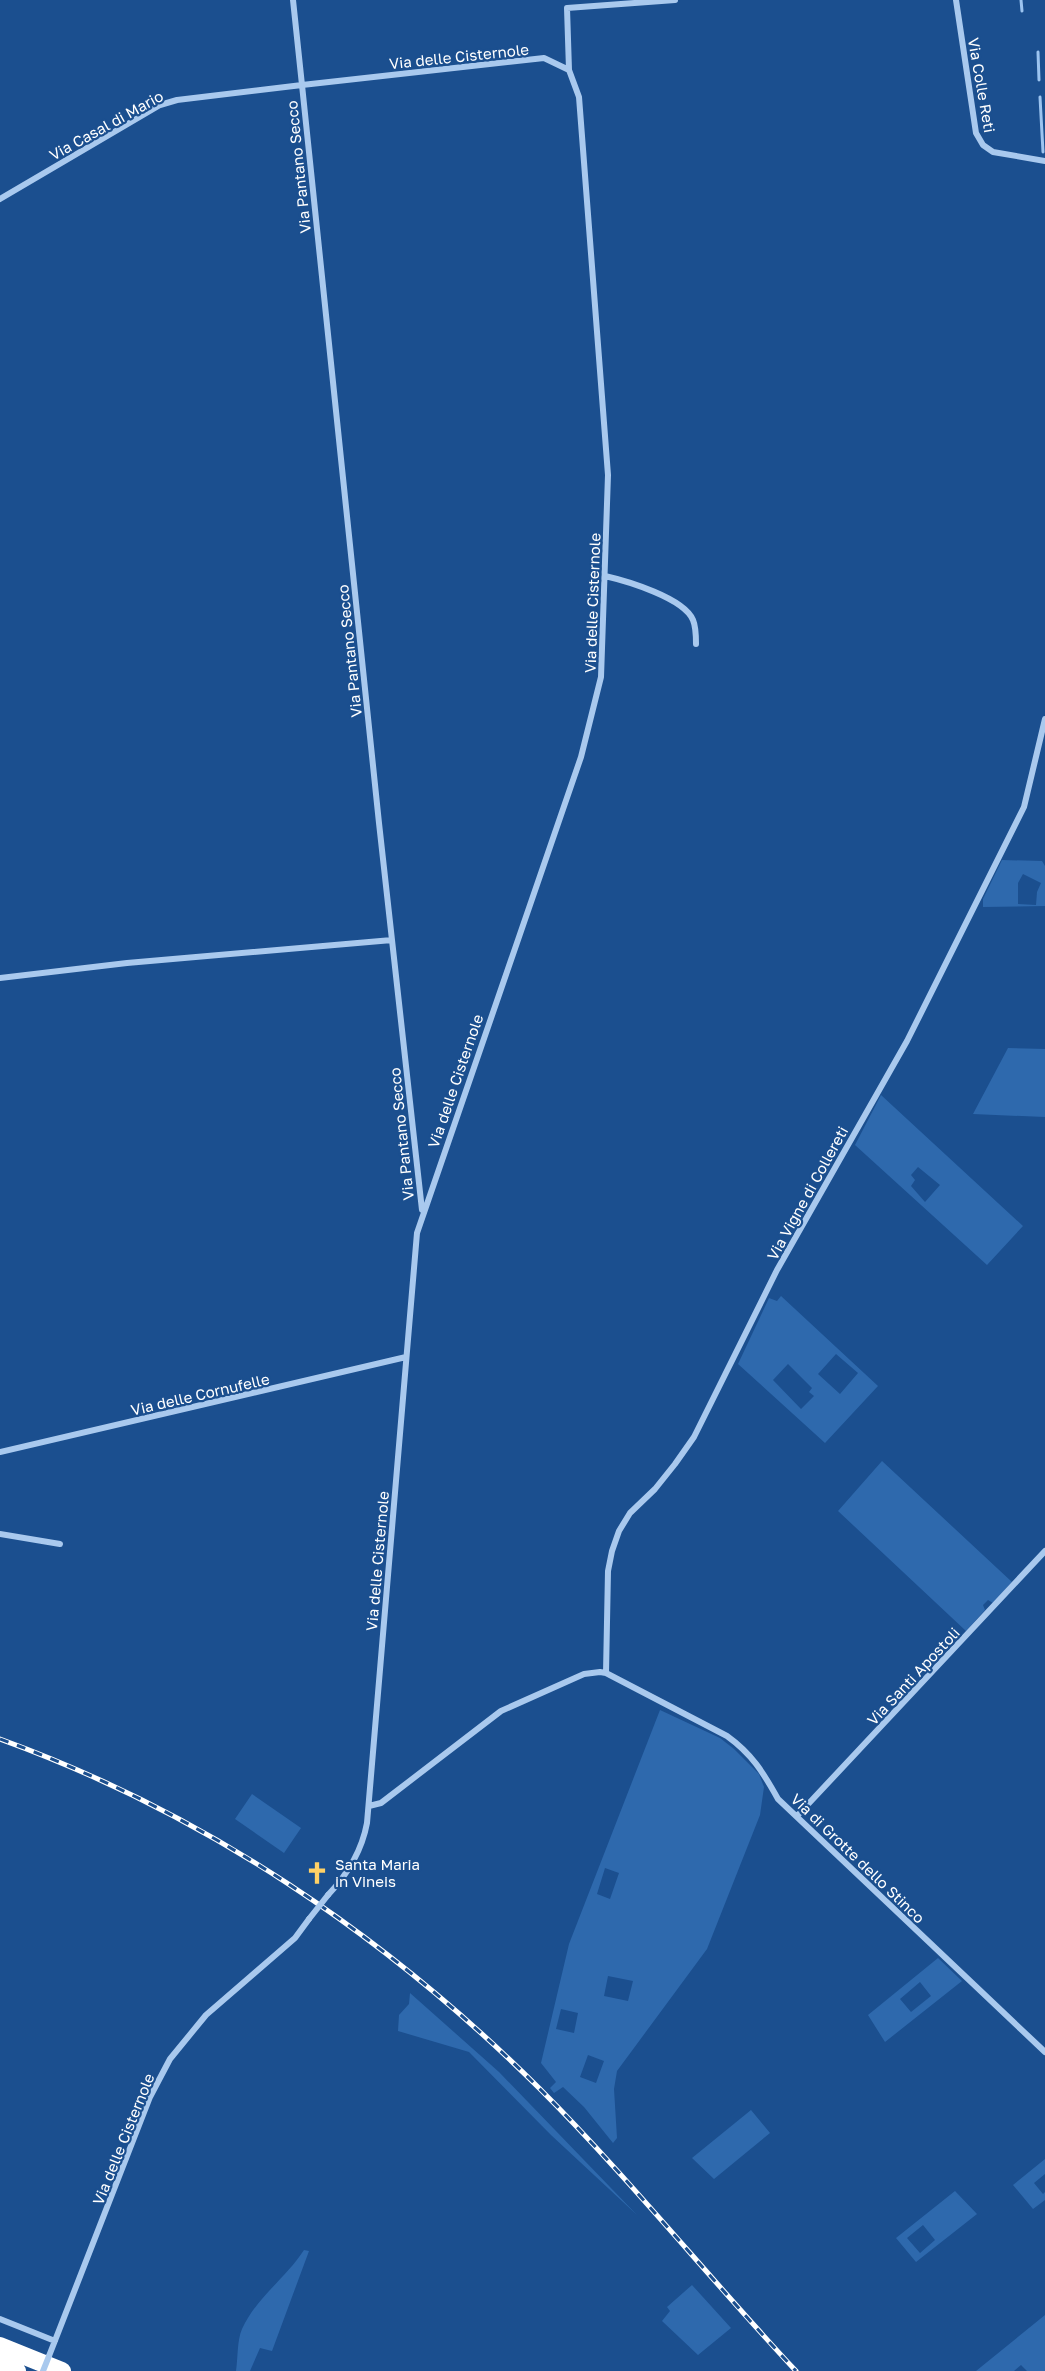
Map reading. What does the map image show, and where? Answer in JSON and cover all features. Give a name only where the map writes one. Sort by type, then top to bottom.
[{"type":"highway","points":[[0,2346],[62,2371]]},
{"type":"highway","points":[[0,2364],[17,2371]]},
{"type":"street","points":[[293,0],[302,85]]},
{"type":"street","points":[[569,70],[567,8],[675,0]]},
{"type":"street","name":"Via Colle Reti","points":[[956,0],[968,88],[978,140],[993,152],[1045,161]]},
{"type":"street","name":"Via delle Cisternole","points":[[44,2371],[150,2097],[170,2059],[206,2015],[295,1938],[349,1868],[364,1840],[369,1806],[405,1357],[416,1245],[422,1214],[581,756],[601,677],[608,475],[579,97],[569,70],[544,58],[302,85]]},
{"type":"street","name":"Via Casal di Mario","points":[[0,199],[160,105],[177,100],[302,85]]},
{"type":"street","name":"Via Pantano Secco","points":[[302,85],[422,1214]]},
{"type":"street","points":[[605,576],[656,592],[686,611],[693,619],[696,644]]},
{"type":"street","name":"Via Vigne di Collereti","points":[[606,1673],[608,1571],[619,1531],[630,1513],[655,1489],[694,1437],[777,1270],[907,1041],[1024,807],[1045,719]]},
{"type":"street","points":[[0,978],[127,963],[392,940]]},
{"type":"street","name":"Via delle Cornufelle","points":[[0,1452],[405,1357]]},
{"type":"street","points":[[0,1534],[60,1544]]},
{"type":"street","name":"Via Santi Apostoli","points":[[797,1816],[1045,1551]]},
{"type":"street","points":[[369,1806],[381,1803],[501,1711],[584,1674],[606,1673]]},
{"type":"street","name":"Via di Grotte dello Stinco","points":[[606,1673],[727,1736],[743,1747],[754,1759],[778,1798],[1045,2052]]},
{"type":"street","points":[[0,2319],[55,2341]]},
{"type":"shaded area","points":[[1002,860],[1042,861],[1045,866],[1045,906],[983,907],[983,899]],"holes":[[[1023,874],[1041,883],[1037,892],[1036,905],[1018,904],[1018,883]]]},
{"type":"shaded area","points":[[1008,1048],[1045,1049],[1045,1117],[973,1114]]},
{"type":"shaded area","points":[[881,1095],[1023,1226],[987,1265],[855,1145]],"holes":[[[918,1167],[940,1185],[925,1202],[911,1186],[915,1180],[911,1175]]]},
{"type":"shaded area","points":[[781,1296],[878,1386],[825,1443],[738,1364],[769,1298],[777,1301]],"holes":[[[836,1354],[858,1373],[840,1394],[818,1374]],[[788,1364],[812,1388],[809,1392],[814,1396],[801,1409],[773,1380]]]},
{"type":"shaded area","points":[[882,1461],[1012,1582],[993,1603],[988,1600],[983,1605],[985,1610],[966,1631],[838,1511]]},
{"type":"shaded area","points":[[660,1710],[720,1738],[734,1749],[759,1774],[764,1787],[760,1815],[707,1949],[617,2071],[614,2089],[617,2138],[613,2143],[584,2107],[563,2087],[554,2093],[550,2088],[556,2082],[541,2063],[569,1944]],"holes":[[[605,1868],[619,1873],[610,1899],[597,1894]],[[608,1976],[633,1981],[628,2001],[604,1996]],[[561,2009],[578,2013],[574,2033],[556,2029]],[[588,2055],[604,2061],[596,2083],[580,2077]]]},
{"type":"shaded area","points":[[252,1794],[301,1828],[284,1853],[235,1819]]},
{"type":"shaded area","points":[[938,1958],[962,1981],[885,2042],[868,2015]],"holes":[[[920,1982],[931,1996],[911,2012],[900,1999]]]},
{"type":"shaded area","points":[[410,1993],[499,2072],[637,2215],[551,2135],[469,2052],[398,2031],[399,2015],[409,2004]]},
{"type":"shaded area","points":[[751,2110],[770,2133],[714,2179],[692,2158]]},
{"type":"shaded area","points":[[1045,2159],[1045,2174],[1034,2183],[1043,2194],[1045,2192],[1045,2200],[1033,2209],[1013,2185]]},
{"type":"shaded area","points":[[955,2191],[977,2214],[916,2262],[896,2238]],"holes":[[[923,2225],[935,2240],[920,2253],[907,2238]]]},
{"type":"shaded area","points":[[304,2250],[309,2251],[272,2351],[260,2348],[250,2371],[236,2371],[239,2338],[248,2318]]},
{"type":"shaded area","points":[[692,2285],[731,2328],[698,2355],[662,2321],[670,2311],[667,2307]]},
{"type":"shaded area","points":[[1045,2315],[1045,2371],[1027,2371],[1021,2365],[1014,2371],[976,2371]]},
{"type":"waterway","points":[[1021,0],[1022,11]]},
{"type":"waterway","points":[[1038,52],[1039,80]]},
{"type":"waterway","points":[[1040,97],[1043,152]]},
{"type":"railway","points":[[0,1739],[75,1769],[149,1803],[220,1842],[288,1884],[355,1930],[418,1979],[480,2032],[572,2122],[796,2371]]},
{"type":"place","name":"Santa Maria in Vineis","points":[[317,1873]]}]
